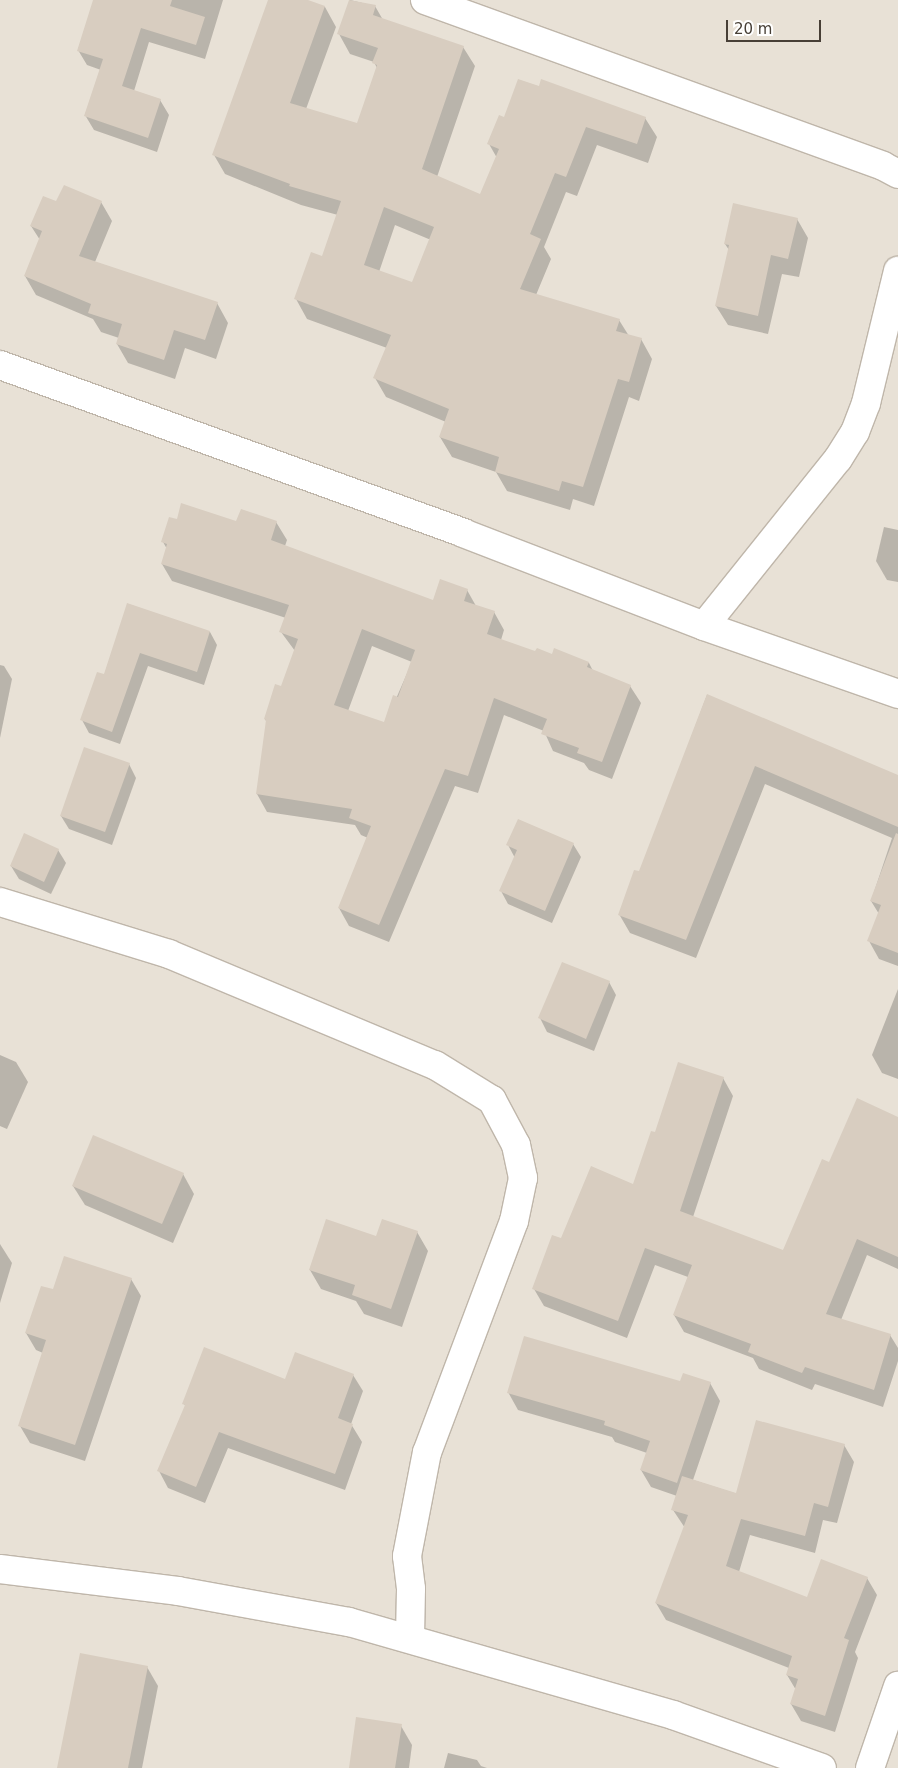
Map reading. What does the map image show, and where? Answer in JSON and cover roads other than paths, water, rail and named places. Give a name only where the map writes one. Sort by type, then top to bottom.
[{"type":"street","points":[[425,0],[463,7],[883,166],[898,174]]},
{"type":"street","points":[[704,626],[838,459],[855,432],[866,403],[898,271]]},
{"type":"street","points":[[0,365],[454,529],[704,626],[898,694]]},
{"type":"street","points":[[0,902],[169,954],[436,1065],[492,1100],[516,1145],[523,1178],[514,1221],[427,1452],[407,1556],[411,1590],[410,1637]]},
{"type":"street","points":[[0,1569],[178,1591],[349,1622],[410,1637],[673,1715],[822,1768]]},
{"type":"street","points":[[870,1768],[898,1686]]}]
